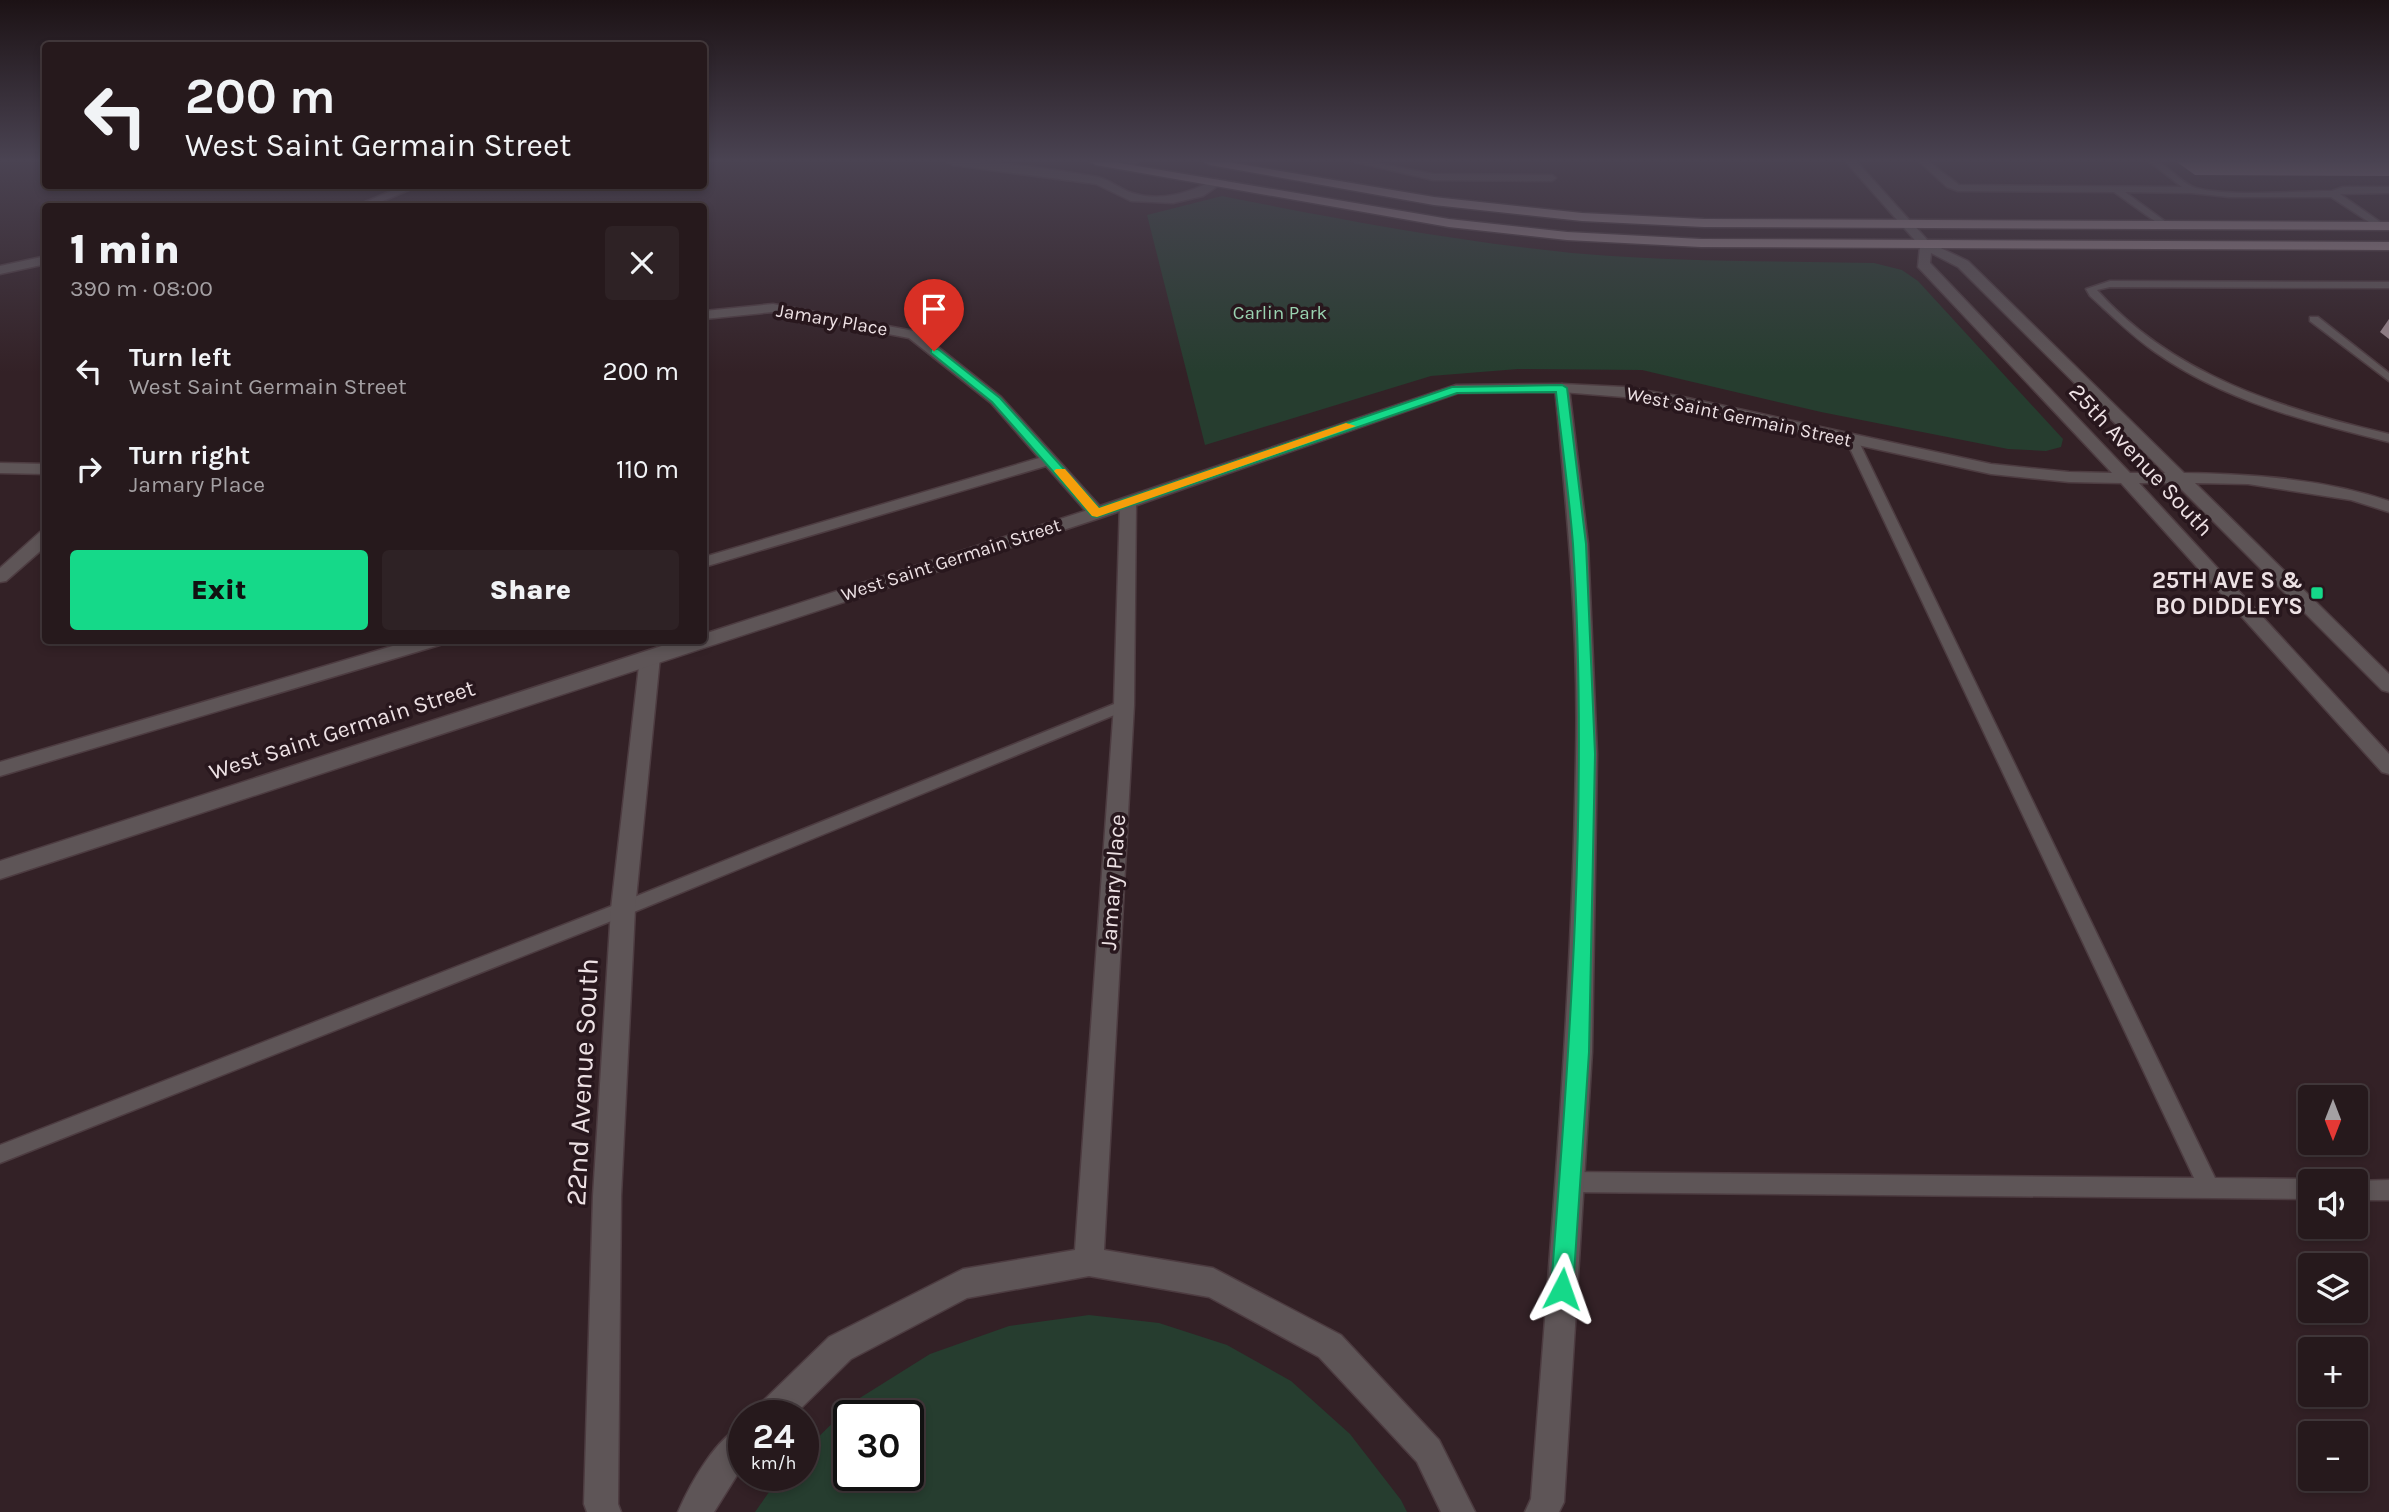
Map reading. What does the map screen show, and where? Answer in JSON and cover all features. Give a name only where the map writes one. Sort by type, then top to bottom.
[{"type":"main road","points":[[1536,233],[1700,243],[2389,246]]},
{"type":"street","name":"25th Avenue South","points":[[1914,233],[1926,246],[1963,264],[2389,685]]},
{"type":"street","name":"25th Avenue South","points":[[1926,246],[1923,264],[2126,478],[2389,767]]},
{"type":"street","points":[[0,270],[42,261]]},
{"type":"street","name":"Jamary Place","points":[[707,315],[773,308],[914,335],[996,400],[1097,513]]},
{"type":"street","name":"West Saint Germain Street","points":[[707,638],[1097,513],[1456,389],[1562,388],[1624,392],[1683,402],[1991,469],[2068,477],[2248,479],[2354,495],[2389,507]]},
{"type":"street","points":[[1542,1512],[1547,1502],[1579,1052],[1587,754],[1579,544],[1562,388]]},
{"type":"street","points":[[707,561],[1050,460]]},
{"type":"street","points":[[0,468],[42,469]]},
{"type":"street","name":"Jamary Place","points":[[1089,1262],[1124,705],[1128,502]]},
{"type":"street","points":[[0,577],[42,540]]},
{"type":"street","points":[[0,769],[422,644]]},
{"type":"street","name":"West Saint Germain Street","points":[[0,870],[690,644]]},
{"type":"street","name":"22nd Avenue South","points":[[604,1512],[601,1504],[607,1196],[623,909],[650,657]]},
{"type":"street","points":[[786,1400],[840,1348],[963,1284],[1089,1262],[1213,1283],[1330,1346],[1428,1451],[1458,1512]]},
{"type":"street","points":[[695,1512],[728,1458]]},
{"type":"lane","points":[[2389,285],[2110,284],[2091,289],[2147,340],[2201,374],[2280,407],[2389,438]]},
{"type":"lane","points":[[2314,319],[2389,378]]},
{"type":"lane","points":[[1852,440],[2208,1186]]},
{"type":"lane","points":[[0,1154],[623,909],[1124,705]]},
{"type":"lane","points":[[1569,1182],[2298,1189]]},
{"type":"lane","points":[[2368,1190],[2389,1190]]},
{"type":"green space","name":"Carlin Park","points":[[1151,233],[1420,233],[1528,248],[1610,256],[1874,263],[1902,270],[1918,281],[2063,439],[2061,447],[2046,451],[2008,449],[1821,412],[1642,370],[1518,369],[1431,376],[1205,445]]},
{"type":"green space","points":[[1089,1315],[1159,1323],[1227,1345],[1291,1381],[1350,1434],[1401,1500],[1407,1512],[755,1512],[770,1491],[819,1491],[819,1436],[833,1423],[833,1491],[924,1491],[924,1400],[857,1400],[930,1354],[1009,1326]]},
{"type":"slow traffic","points":[[1060,471],[1097,513],[1350,426]]},
{"type":"place","name":"25TH AVE S & BO DIDDLEY'S","points":[[2317,593]]},
{"type":"route","points":[[934,351],[996,400],[1097,513],[1456,389],[1562,388],[1579,544],[1587,754],[1579,1052],[1562,1289]]}]
